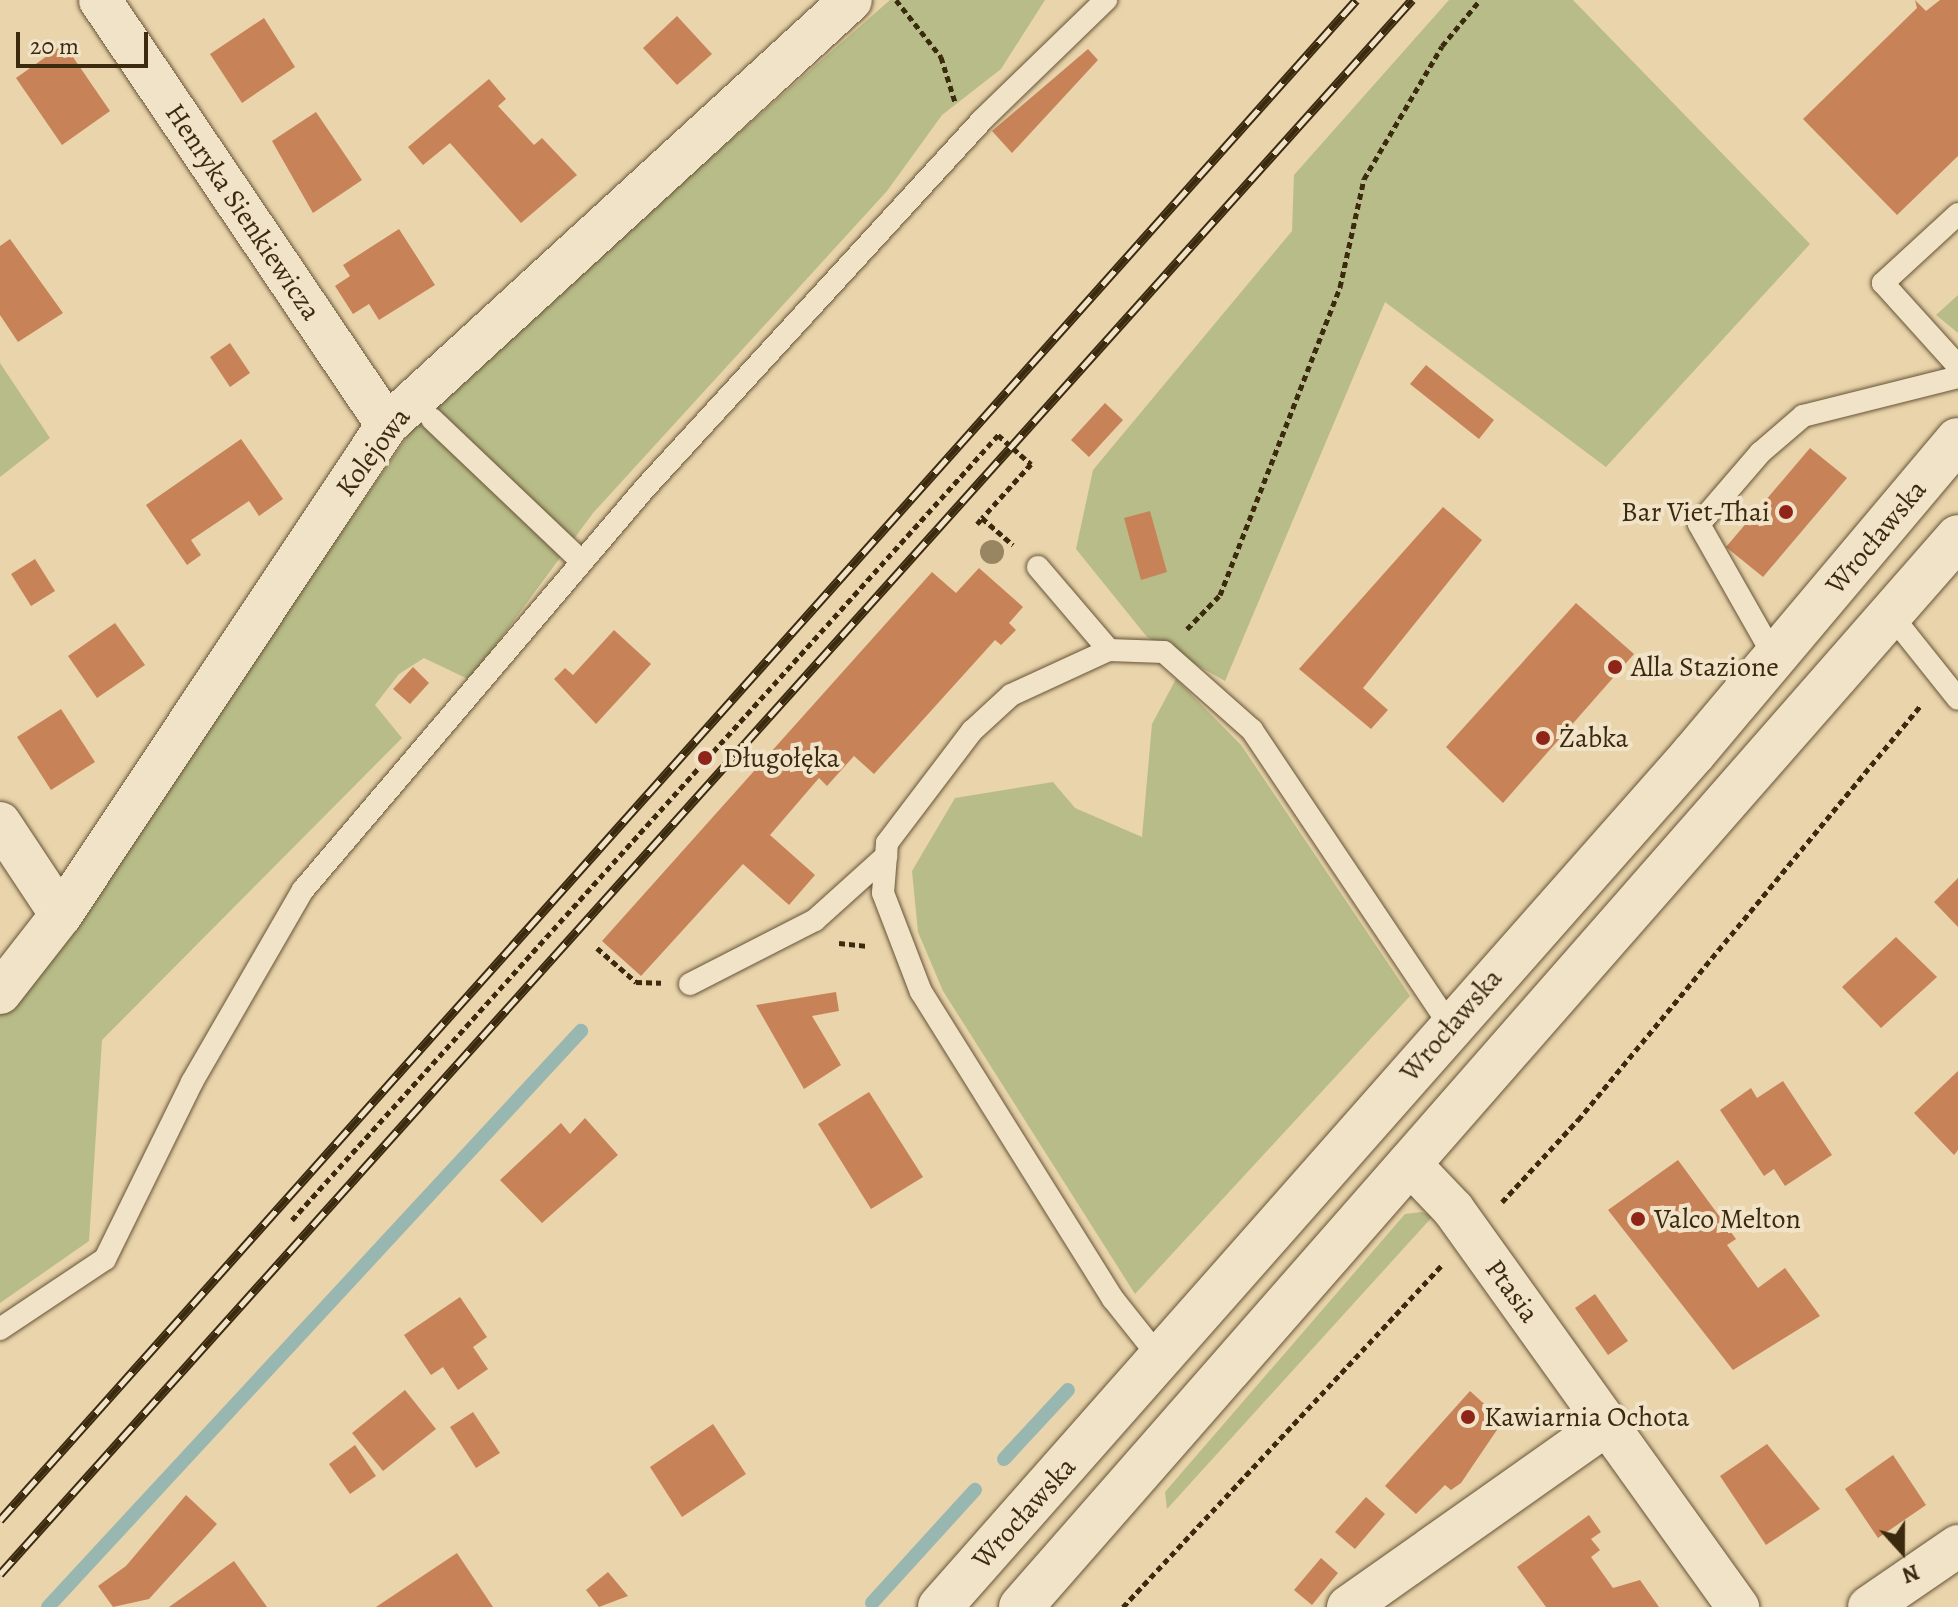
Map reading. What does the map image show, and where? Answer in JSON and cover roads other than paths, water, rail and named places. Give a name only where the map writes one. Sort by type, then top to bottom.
[{"type":"main road","name":"Wrocławska","points":[[940,1607],[1775,658],[1958,440]]},
{"type":"main road","name":"Wrocławska","points":[[1030,1604],[1409,1163],[1958,537]]},
{"type":"street","name":"Henryka Sienkiewicza","points":[[100,0],[387,425]]},
{"type":"street","name":"Kolejowa","points":[[0,993],[61,915],[387,425],[851,0]]},
{"type":"street","points":[[0,823],[61,915]]},
{"type":"street","name":"Ptasia","points":[[1409,1163],[1471,1234],[1738,1607]]},
{"type":"street","points":[[1348,1607],[1607,1424]]},
{"type":"street","points":[[1869,1607],[1958,1546]]},
{"type":"lane","points":[[0,1329],[105,1259],[192,1082],[303,890],[582,562],[966,138],[1106,0]]},
{"type":"lane","points":[[1958,214],[1883,283],[1958,366]]},
{"type":"lane","points":[[1775,658],[1699,524],[1760,453],[1803,416],[1958,377]]},
{"type":"lane","points":[[432,419],[582,562]]},
{"type":"lane","points":[[1038,567],[1109,650]]},
{"type":"lane","points":[[1891,615],[1958,699]]},
{"type":"lane","points":[[1160,1358],[1080,1246],[921,992],[883,893],[886,856],[912,801],[1011,695],[1109,650],[1164,652],[1252,730],[1450,1026]]},
{"type":"lane","points":[[690,984],[815,920],[886,856]]},
{"type":"waterway","points":[[48,1607],[581,1031]]},
{"type":"waterway","points":[[1004,1459],[1068,1390]]},
{"type":"waterway","points":[[872,1603],[975,1490]]},
{"type":"railway","points":[[0,1520],[1356,0]]},
{"type":"railway","points":[[0,1574],[1412,0]]},
{"type":"place","name":"Bar Viet-Thai","points":[[1786,512]]},
{"type":"place","name":"Alla Stazione","points":[[1615,667]]},
{"type":"place","name":"Żabka","points":[[1543,738]]},
{"type":"place","name":"Długołęka","points":[[705,758]]},
{"type":"place","name":"Valco Melton","points":[[1638,1219]]},
{"type":"place","name":"Kawiarnia Ochota","points":[[1468,1417]]}]
